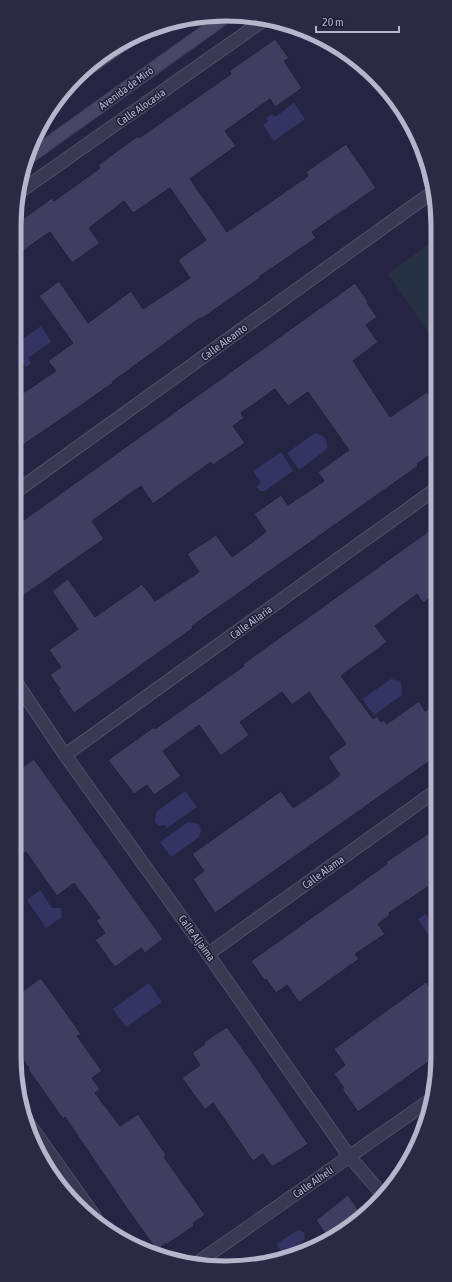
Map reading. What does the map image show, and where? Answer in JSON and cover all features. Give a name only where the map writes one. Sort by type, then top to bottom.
[{"type":"main road","name":"Avenida de Miró","points":[[35,153],[220,21]]},
{"type":"street","name":"Calle Alocasia","points":[[25,188],[259,24]]},
{"type":"street","name":"Calle Aleanto","points":[[21,488],[428,195]]},
{"type":"street","name":"Calle Aliaría","points":[[66,755],[431,492]]},
{"type":"street","name":"Calle Aljaima","points":[[21,689],[349,1156],[380,1191]]},
{"type":"street","name":"Calle Alama","points":[[208,954],[431,794]]},
{"type":"street","name":"Calle Alheli","points":[[202,1259],[425,1103]]},
{"type":"street","points":[[38,1136],[89,1208]]},
{"type":"shaded area","points":[[294,103],[305,119],[274,141],[263,125],[268,121],[266,118],[272,114],[275,117]]},
{"type":"shaded area","points":[[431,243],[431,336],[388,274]]},
{"type":"shaded area","points":[[41,326],[51,342],[28,358],[31,364],[26,367],[21,360],[21,340]]},
{"type":"shaded area","points":[[315,433],[325,438],[327,449],[299,470],[287,453]]},
{"type":"shaded area","points":[[281,452],[293,471],[265,491],[260,491],[257,487],[261,482],[253,471]]},
{"type":"shaded area","points":[[391,679],[401,681],[402,695],[374,715],[362,699]]},
{"type":"shaded area","points":[[185,791],[197,807],[167,828],[165,825],[159,826],[155,822],[156,812]]},
{"type":"shaded area","points":[[188,822],[199,824],[201,830],[199,837],[171,857],[160,842]]},
{"type":"shaded area","points":[[40,890],[52,908],[61,908],[62,917],[46,928],[27,900]]},
{"type":"shaded area","points":[[426,914],[431,919],[431,939],[418,919]]},
{"type":"shaded area","points":[[149,983],[162,1002],[126,1027],[113,1009]]},
{"type":"shaded area","points":[[298,1230],[304,1232],[305,1239],[296,1248],[283,1253],[276,1244]]},
{"type":"building","points":[[275,39],[289,58],[284,61],[302,88],[275,107],[270,99],[225,131],[236,146],[190,179],[227,232],[308,176],[306,172],[346,144],[376,188],[312,232],[316,238],[201,319],[200,318],[112,382],[113,383],[21,446],[21,394],[56,371],[48,361],[73,343],[39,296],[59,281],[88,323],[131,291],[143,309],[190,278],[178,260],[206,240],[170,188],[133,213],[124,201],[89,228],[100,243],[72,263],[50,232],[21,252],[21,220],[52,198],[54,201],[100,168],[98,165],[138,136],[139,138],[231,74],[229,71]]},
{"type":"building","points":[[355,283],[377,317],[366,325],[378,342],[353,361],[390,417],[427,392],[431,398],[431,454],[417,464],[418,466],[192,626],[193,628],[74,713],[58,690],[60,689],[50,675],[61,667],[49,650],[78,629],[52,591],[68,579],[95,617],[142,584],[155,601],[199,572],[187,554],[216,535],[232,557],[266,532],[254,514],[281,495],[288,505],[324,481],[318,472],[349,450],[308,392],[288,406],[275,389],[241,413],[244,418],[233,426],[245,443],[213,465],[211,462],[153,504],[141,486],[92,521],[104,539],[21,597],[21,522]]},
{"type":"building","points":[[431,529],[431,597],[423,603],[417,594],[375,626],[387,642],[341,676],[373,719],[377,716],[381,722],[384,720],[387,724],[419,701],[425,711],[431,707],[431,760],[215,913],[193,879],[204,871],[192,854],[281,791],[293,808],[330,783],[340,775],[328,757],[346,744],[309,692],[292,705],[282,692],[240,722],[249,735],[221,756],[199,725],[163,751],[181,776],[154,795],[147,785],[134,794],[108,760],[154,727],[155,729],[244,666],[243,664]]},
{"type":"building","points":[[34,759],[163,939],[145,953],[141,948],[115,967],[95,940],[105,933],[96,920],[100,918],[74,883],[57,896],[26,852],[21,855],[21,768]]},
{"type":"building","points":[[431,832],[431,885],[389,913],[390,915],[378,924],[385,934],[355,954],[359,959],[299,1002],[287,985],[276,993],[266,979],[264,980],[251,961],[387,864],[386,862]]},
{"type":"building","points":[[41,978],[81,1034],[77,1036],[102,1071],[92,1078],[100,1089],[95,1093],[120,1126],[138,1114],[166,1155],[164,1157],[205,1215],[193,1223],[194,1226],[166,1245],[166,1243],[158,1249],[156,1248],[65,1117],[63,1119],[21,1057],[21,992]]},
{"type":"building","points":[[426,982],[431,989],[431,1060],[358,1112],[342,1089],[344,1088],[334,1074],[345,1065],[334,1049]]},
{"type":"building","points":[[227,1027],[308,1144],[272,1167],[263,1154],[253,1161],[213,1103],[205,1110],[182,1078],[200,1065],[192,1053],[205,1044],[204,1042]]},
{"type":"building","points":[[348,1195],[359,1211],[351,1219],[326,1235],[316,1220]]}]
